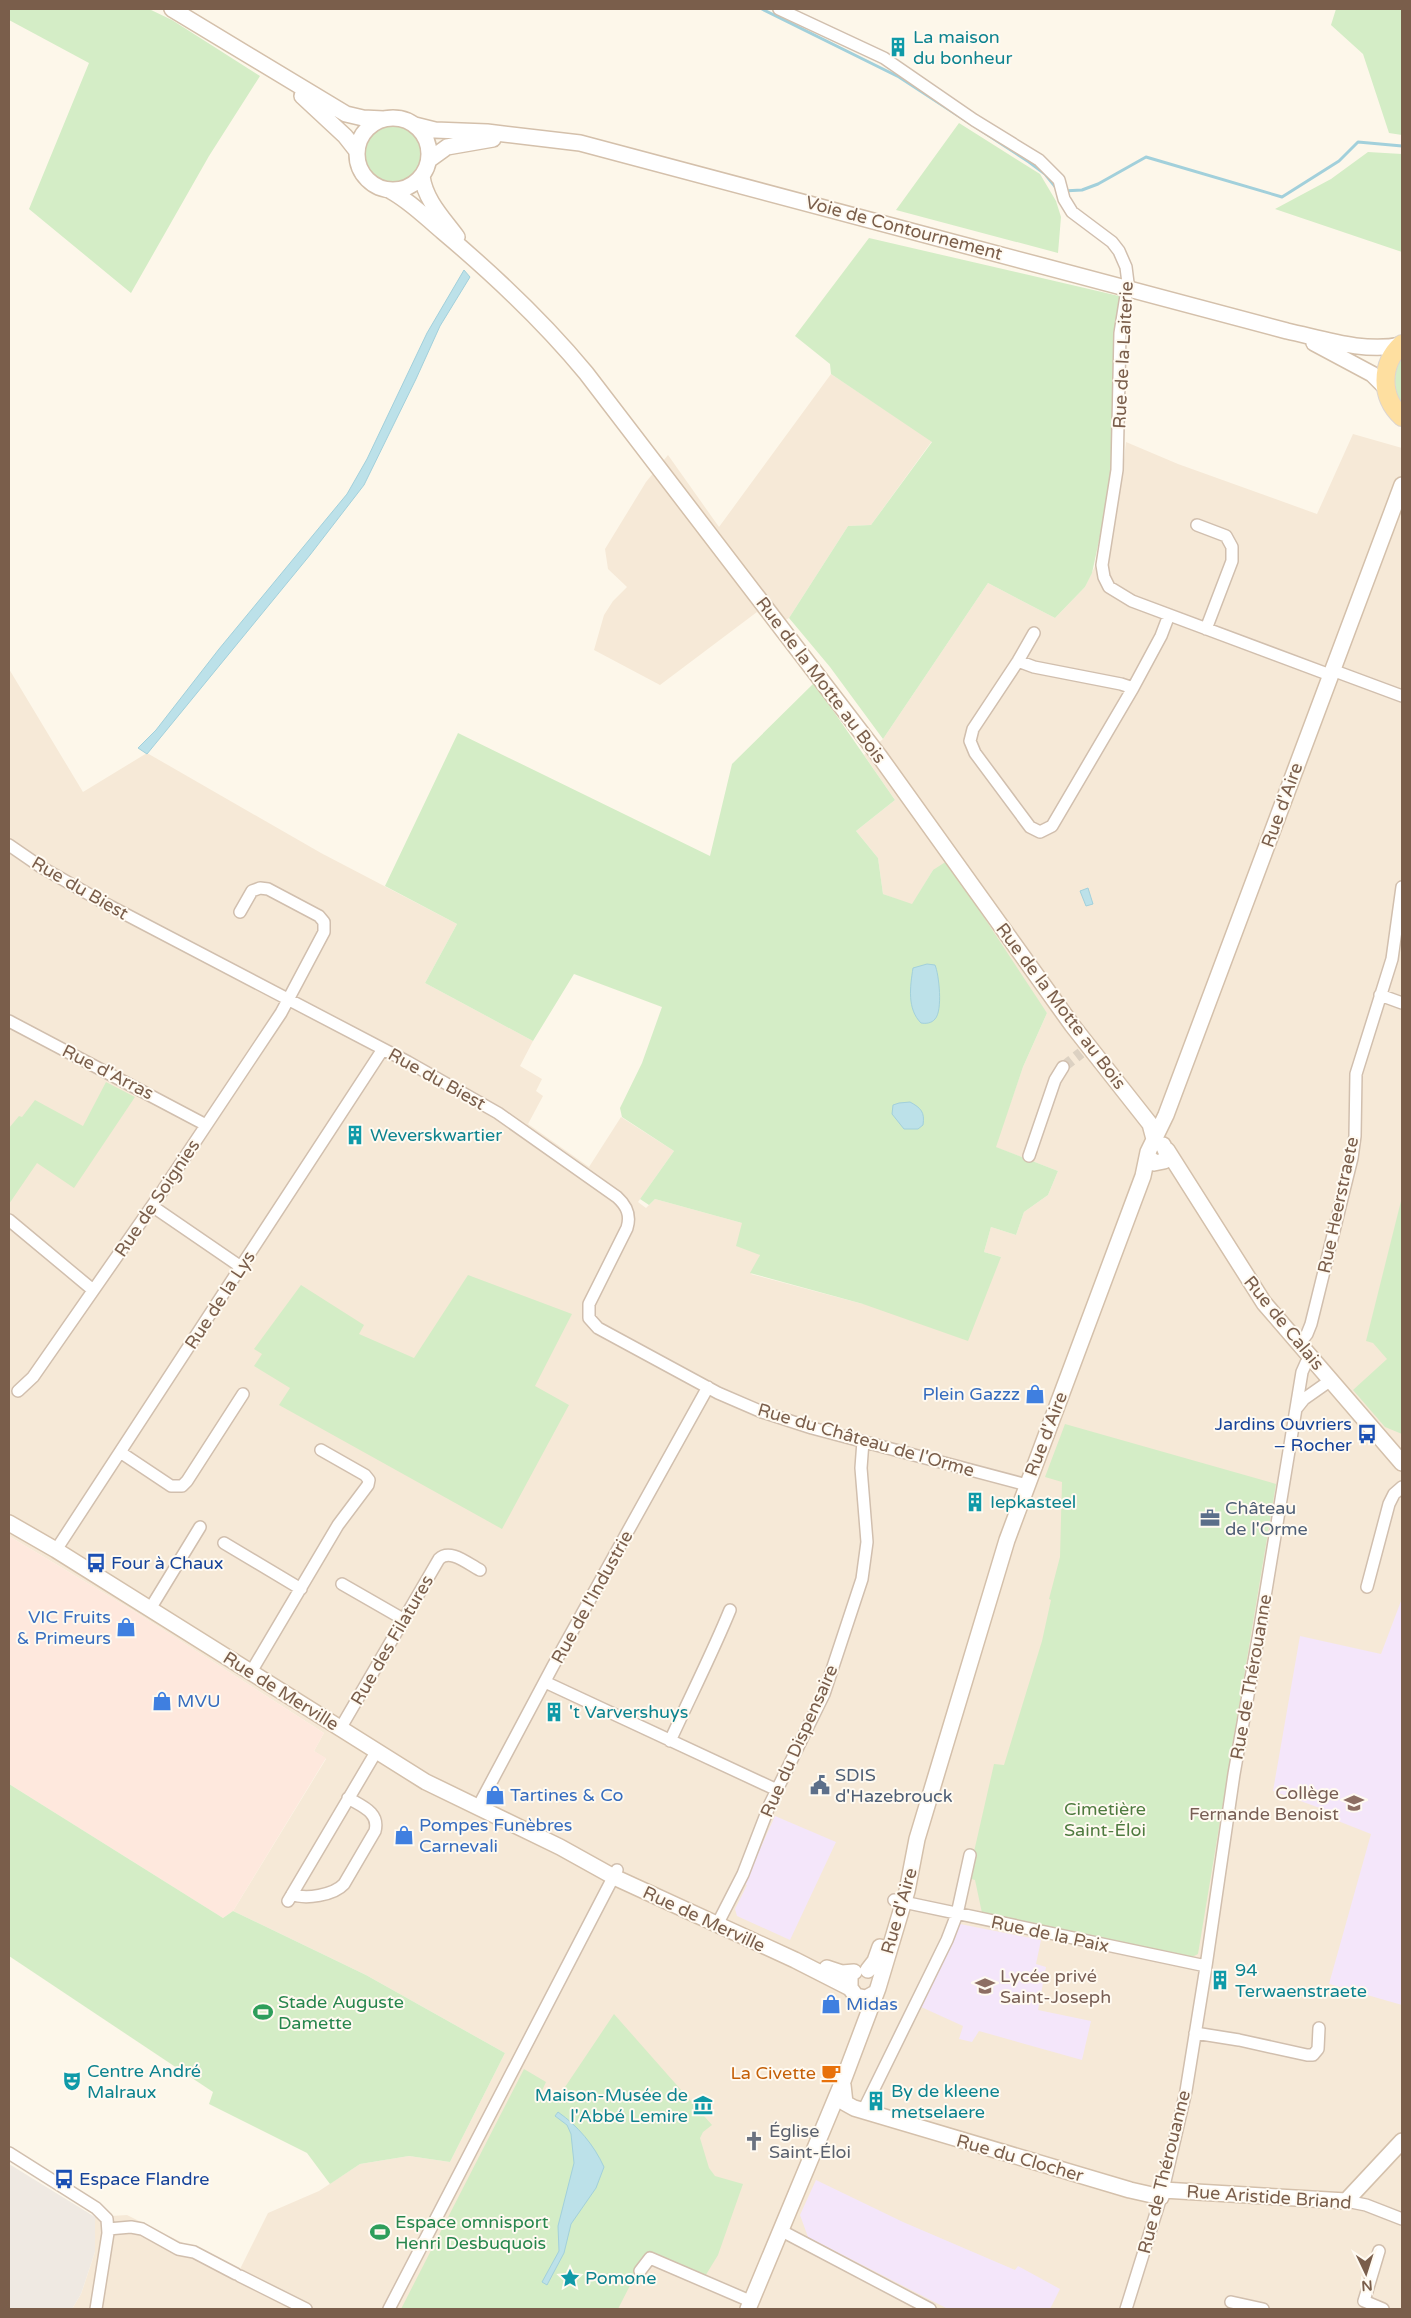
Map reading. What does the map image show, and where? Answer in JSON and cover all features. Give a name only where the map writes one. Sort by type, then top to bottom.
[{"type":"main road","points":[[172,9],[280,76],[346,114],[363,118],[402,119],[414,125],[435,130],[519,136]]},
{"type":"main road","points":[[280,76],[346,136],[356,150]]},
{"type":"main road","points":[[384,119],[365,130],[356,150],[359,168],[366,178],[376,186],[389,190],[406,188],[422,176],[429,160],[429,147],[426,138],[414,125]]},
{"type":"main road","points":[[429,160],[441,150],[454,145],[519,136]]},
{"type":"main road","name":"Voie de Contournement","points":[[519,136],[567,140],[624,153],[1287,331],[1366,347],[1380,348],[1402,345]]},
{"type":"main road","name":"Rue de la Motte au Bois","points":[[422,176],[424,188],[429,198],[470,254]]},
{"type":"main road","name":"Rue de la Motte au Bois","points":[[389,190],[408,201],[470,254],[554,335],[613,408],[880,757],[1085,1050],[1158,1143]]},
{"type":"main road","name":"Voie de Contournement","points":[[1287,331],[1353,363],[1372,374],[1386,388]]},
{"type":"main road","points":[[1401,420],[1389,400],[1386,388],[1388,364],[1402,345]]},
{"type":"main road","name":"Rue d'Aire","points":[[749,2305],[843,2081],[877,1987],[917,1839],[999,1565],[1027,1484],[1143,1176],[1158,1143],[1402,484]]},
{"type":"main road","name":"Rue de Calais","points":[[1158,1143],[1180,1173],[1251,1285],[1402,1464]]},
{"type":"main road","name":"Rue de Merville","points":[[9,1523],[56,1550],[426,1782],[811,1968],[853,1992]]},
{"type":"main road","name":"Rue de Merville","points":[[616,1874],[829,1969],[842,1973],[861,1971]]},
{"type":"main road","name":"Rue d'Aire","points":[[861,1971],[878,1954],[899,1901]]},
{"type":"main road","points":[[861,1971],[875,1975],[877,1987],[866,1998],[853,1992],[850,1979],[861,1971]]},
{"type":"main road","name":"Rue d'Aire","points":[[853,1992],[860,2031]]},
{"type":"main road","name":"Rue du Clocher","points":[[843,2081],[844,2103],[863,2111],[1130,2190],[1162,2193]]},
{"type":"main road","points":[[1346,2201],[1402,2141]]},
{"type":"main road","name":"Rue Aristide Briand","points":[[1162,2193],[1346,2201]]},
{"type":"street","name":"Rue de la Laiterie","points":[[779,9],[870,50],[974,120],[1039,160],[1053,172],[1066,204],[1075,216],[1116,247],[1126,267],[1128,288],[1120,333],[1117,470],[1104,546],[1103,571],[1109,587],[1118,594],[1206,629],[1402,696]]},
{"type":"street","points":[[1197,524],[1226,536],[1233,551],[1230,565],[1206,629]]},
{"type":"street","points":[[1034,633],[1018,661],[973,729],[970,740],[973,749],[986,768],[1030,827],[1036,831],[1044,831],[1052,826],[1133,688],[1161,636],[1169,615]]},
{"type":"street","points":[[1018,661],[1030,666],[1133,688]]},
{"type":"street","name":"Rue du Biest","points":[[9,845],[81,890],[383,1049],[511,1122],[620,1200],[628,1211],[628,1224],[590,1298],[589,1318],[594,1325],[602,1330],[708,1387]]},
{"type":"street","name":"Rue Heerstraete","points":[[1299,1344],[1307,1334],[1311,1324],[1352,1158],[1356,1074],[1393,951],[1402,887]]},
{"type":"street","name":"Rue de Soignies","points":[[18,1391],[33,1377],[152,1206],[290,1000],[323,936],[324,922],[319,916],[264,888],[252,891],[240,912]]},
{"type":"street","points":[[1380,994],[1402,1003]]},
{"type":"street","name":"Rue d'Arras","points":[[9,1021],[206,1125]]},
{"type":"street","name":"Rue de la Lys","points":[[56,1550],[383,1049]]},
{"type":"street","points":[[1029,1156],[1055,1080],[1063,1067]]},
{"type":"street","points":[[152,1206],[241,1268]]},
{"type":"street","points":[[9,1220],[93,1290]]},
{"type":"street","name":"Rue de Thérouanne","points":[[1126,2309],[1162,2193],[1184,2096],[1206,1966],[1230,1796],[1302,1372],[1310,1357]]},
{"type":"street","points":[[1296,1410],[1304,1399],[1331,1380]]},
{"type":"street","name":"Rue du Château de l'Orme","points":[[708,1387],[772,1415],[812,1428],[1027,1484]]},
{"type":"street","name":"Rue de l'Industrie","points":[[478,1807],[708,1387]]},
{"type":"street","points":[[120,1452],[171,1486],[182,1486],[243,1394]]},
{"type":"street","name":"Rue du Dispensaire","points":[[720,1919],[742,1874],[777,1790],[826,1688],[862,1579],[867,1542],[861,1458],[863,1441]]},
{"type":"street","points":[[250,1672],[338,1525],[369,1482],[365,1475],[321,1450]]},
{"type":"street","points":[[1367,1587],[1389,1504],[1394,1494],[1402,1487]]},
{"type":"street","points":[[150,1609],[200,1527]]},
{"type":"street","points":[[224,1543],[301,1589]]},
{"type":"street","name":"Rue des Filatures","points":[[340,1729],[441,1557],[447,1554],[453,1555],[480,1570]]},
{"type":"street","points":[[342,1584],[403,1620]]},
{"type":"street","points":[[670,1741],[694,1685],[706,1668],[730,1610]]},
{"type":"street","points":[[545,1682],[777,1790]]},
{"type":"street","points":[[348,1798],[373,1814],[376,1823],[375,1831],[344,1884],[339,1889],[329,1892],[290,1897],[348,1798],[376,1752]]},
{"type":"street","points":[[863,2111],[939,1957],[956,1914],[970,1855]]},
{"type":"street","points":[[390,2309],[616,1874]]},
{"type":"street","name":"Rue de la Paix","points":[[899,1901],[1206,1966]]},
{"type":"street","points":[[1195,2033],[1239,2040],[1307,2055],[1315,2053],[1318,2049],[1319,2028]]},
{"type":"street","points":[[9,2153],[96,2208],[105,2217],[108,2228],[96,2309]]},
{"type":"street","name":"Rue Aristide Briand","points":[[1346,2201],[1402,2219]]},
{"type":"street","points":[[108,2228],[131,2227],[142,2229],[178,2249],[194,2252],[306,2309]]},
{"type":"street","points":[[780,2230],[930,2309]]},
{"type":"street","points":[[1379,2251],[1362,2305],[1384,2309]]},
{"type":"street","points":[[640,2271],[650,2258],[749,2305]]},
{"type":"street","points":[[1231,2302],[1263,2309]]},
{"type":"shaded area","points":[[831,374],[932,441],[871,525],[848,526],[789,618],[771,628],[757,612],[660,685],[594,650],[604,615],[613,601],[627,587],[608,569],[605,549],[646,482],[668,455],[719,527]]},
{"type":"shaded area","points":[[1353,434],[1402,448],[1402,2309],[72,2309],[81,2294],[95,2252],[95,2217],[127,2215],[239,2271],[268,2213],[319,2191],[360,2164],[409,2156],[450,2162],[505,2053],[366,1975],[233,1911],[326,1759],[314,1751],[324,1733],[134,1611],[9,1536],[9,669],[83,792],[147,753],[321,853],[457,924],[425,983],[533,1041],[520,1066],[542,1079],[536,1091],[543,1096],[528,1124],[589,1167],[621,1117],[674,1151],[638,1202],[646,1208],[655,1199],[742,1223],[760,1255],[751,1274],[863,1304],[1001,1257],[984,1252],[991,1227],[1016,1235],[1024,1212],[1048,1195],[1058,1171],[995,1147],[1023,1067],[1047,1013],[933,870],[912,905],[883,894],[878,858],[856,831],[895,800],[864,755],[883,739],[988,583],[1055,618],[1085,587],[1096,564],[1110,490],[1124,460],[1126,442],[1178,464],[1317,514]]},
{"type":"shaded area","points":[[9,1536],[134,1611],[324,1733],[314,1751],[326,1758],[233,1911],[223,1918],[9,1784]]},
{"type":"shaded area","name":"Collège Fernande Benoist","points":[[1401,1601],[1402,2005],[1329,1984],[1371,1834],[1338,1821],[1339,1815],[1273,1791],[1300,1636],[1381,1654]]},
{"type":"shaded area","points":[[775,1816],[836,1842],[790,1940],[737,1916],[735,1909],[747,1885],[744,1884]]},
{"type":"shaded area","name":"Lycée privé Saint-Joseph","points":[[960,1924],[1041,1940],[1036,1964],[1046,1967],[1038,2010],[1091,2021],[1082,2060],[979,2031],[972,2042],[959,2039],[963,2026],[919,2006]]},
{"type":"shaded area","points":[[9,2164],[95,2217],[95,2252],[81,2294],[72,2309],[9,2309]]},
{"type":"shaded area","points":[[816,2180],[903,2222],[1015,2270],[1018,2266],[1060,2289],[1050,2309],[948,2309],[808,2237],[800,2215]]},
{"type":"green space","points":[[9,9],[149,9],[172,20],[260,76],[209,156],[131,293],[29,209],[89,63],[9,20]]},
{"type":"green space","points":[[1336,9],[1402,9],[1402,135],[1389,133],[1363,54],[1331,25]]},
{"type":"green space","points":[[387,123],[399,123],[410,128],[418,136],[423,147],[421,165],[410,178],[399,183],[387,183],[376,178],[368,170],[363,159],[363,147],[368,136],[376,128]]},
{"type":"green space","points":[[959,123],[1040,174],[1056,201],[1061,217],[1058,253],[896,210]]},
{"type":"green space","points":[[1368,152],[1402,154],[1402,252],[1275,209],[1331,179]]},
{"type":"green space","points":[[869,238],[1119,296],[1115,434],[1110,490],[1092,573],[1085,587],[1055,618],[988,583],[883,739],[830,667],[789,618],[848,526],[871,525],[932,442],[831,374],[830,364],[795,336]]},
{"type":"green space","points":[[1402,358],[1402,405],[1395,387],[1395,375]]},
{"type":"green space","points":[[814,683],[895,800],[856,831],[878,858],[883,894],[912,904],[933,870],[947,861],[1047,1013],[1023,1067],[996,1147],[1058,1171],[1048,1195],[1024,1212],[1016,1235],[991,1227],[984,1252],[1001,1257],[968,1341],[863,1304],[750,1273],[760,1255],[736,1246],[742,1223],[655,1199],[649,1205],[640,1199],[674,1151],[622,1117],[620,1108],[642,1063],[662,1007],[574,974],[533,1041],[425,983],[457,924],[385,886],[458,733],[710,856],[732,764]]},
{"type":"green space","points":[[106,1082],[135,1097],[74,1188],[37,1163],[9,1204],[9,1128],[19,1116],[22,1117],[35,1100],[83,1126]]},
{"type":"green space","points":[[1402,1197],[1402,1434],[1385,1427],[1353,1390],[1387,1359],[1373,1343],[1366,1341]]},
{"type":"green space","points":[[468,1275],[572,1314],[535,1386],[569,1405],[502,1529],[279,1405],[290,1388],[254,1366],[262,1354],[254,1349],[301,1285],[364,1325],[359,1334],[414,1358]]},
{"type":"green space","name":"Cimetière Saint-Éloi","points":[[1065,1424],[1276,1484],[1198,1954],[1188,1959],[982,1913],[975,1880],[968,1878],[994,1764],[1004,1765],[1042,1641],[1051,1600],[1049,1599],[1060,1557],[1062,1482],[1045,1477]]},
{"type":"green space","name":"Stade Auguste Damette","points":[[9,1784],[223,1918],[233,1911],[366,1975],[505,2053],[450,2162],[409,2156],[360,2164],[330,2184],[307,2153],[209,2104],[213,2092],[9,1956]]},
{"type":"green space","points":[[614,2014],[712,2125],[703,2132],[700,2138],[709,2168],[715,2176],[743,2184],[718,2255],[704,2278],[646,2254],[618,2309],[401,2309],[524,2069],[546,2082],[541,2093],[557,2099]]},
{"type":"water","points":[[464,270],[470,277],[440,326],[364,485],[310,555],[147,754],[138,748],[156,730],[219,649],[347,494],[367,459],[427,333]]},
{"type":"water","points":[[1088,888],[1093,904],[1086,906],[1080,891]]},
{"type":"water","points":[[927,964],[935,965],[940,1001],[935,1019],[931,1022],[921,1023],[913,1011],[911,983],[913,968]]},
{"type":"water","points":[[910,1102],[917,1106],[923,1114],[923,1125],[918,1129],[904,1129],[892,1114],[893,1105]]},
{"type":"water","points":[[558,2112],[585,2136],[604,2167],[596,2188],[571,2224],[564,2253],[547,2285],[542,2282],[559,2251],[558,2226],[574,2163],[571,2134],[567,2125],[555,2116]]},
{"type":"waterway","points":[[762,9],[899,77],[1029,162],[1045,174],[1057,189]]},
{"type":"waterway","points":[[1063,191],[1082,190],[1098,184],[1146,157],[1282,197],[1339,161],[1358,142],[1402,146]]},
{"type":"tunnel","points":[[1063,1067],[1081,1053]]},
{"type":"place","name":"La maison du bonheur","points":[[898,47]]},
{"type":"place","name":"Weverskwartier","points":[[355,1135]]},
{"type":"place","name":"Plein Gazzz","points":[[1035,1394]]},
{"type":"place","name":"Jardins Ouvriers – Rocher","points":[[1367,1434]]},
{"type":"place","name":"Iepkasteel","points":[[975,1502]]},
{"type":"place","name":"Château de l'Orme","points":[[1210,1518]]},
{"type":"place","name":"Four à Chaux","points":[[96,1563]]},
{"type":"place","name":"VIC Fruits & Primeurs","points":[[126,1627]]},
{"type":"place","name":"MVU","points":[[162,1701]]},
{"type":"place","name":"'t Varvershuys","points":[[554,1712]]},
{"type":"place","name":"SDIS d'Hazebrouck","points":[[820,1785]]},
{"type":"place","name":"Tartines & Co","points":[[495,1795]]},
{"type":"place","name":"Collège Fernande Benoist","points":[[1354,1803]]},
{"type":"place","name":"Pompes Funèbres Carnevali","points":[[404,1835]]},
{"type":"place","name":"94 Terwaenstraete","points":[[1220,1980]]},
{"type":"place","name":"Lycée privé Saint-Joseph","points":[[985,1986]]},
{"type":"place","name":"Midas","points":[[831,2004]]},
{"type":"place","name":"Stade Auguste Damette","points":[[263,2012]]},
{"type":"place","name":"La Civette","points":[[831,2073]]},
{"type":"place","name":"Centre André Malraux","points":[[72,2081]]},
{"type":"place","name":"By de kleene metselaere","points":[[876,2101]]},
{"type":"place","name":"Maison-Musée de l'Abbé Lemire","points":[[703,2105]]},
{"type":"place","name":"Église Saint-Éloi","points":[[754,2141]]},
{"type":"place","name":"Espace Flandre","points":[[64,2179]]},
{"type":"place","name":"Espace omnisport Henri Desbuquois","points":[[380,2232]]},
{"type":"place","name":"Pomone","points":[[570,2278]]}]
